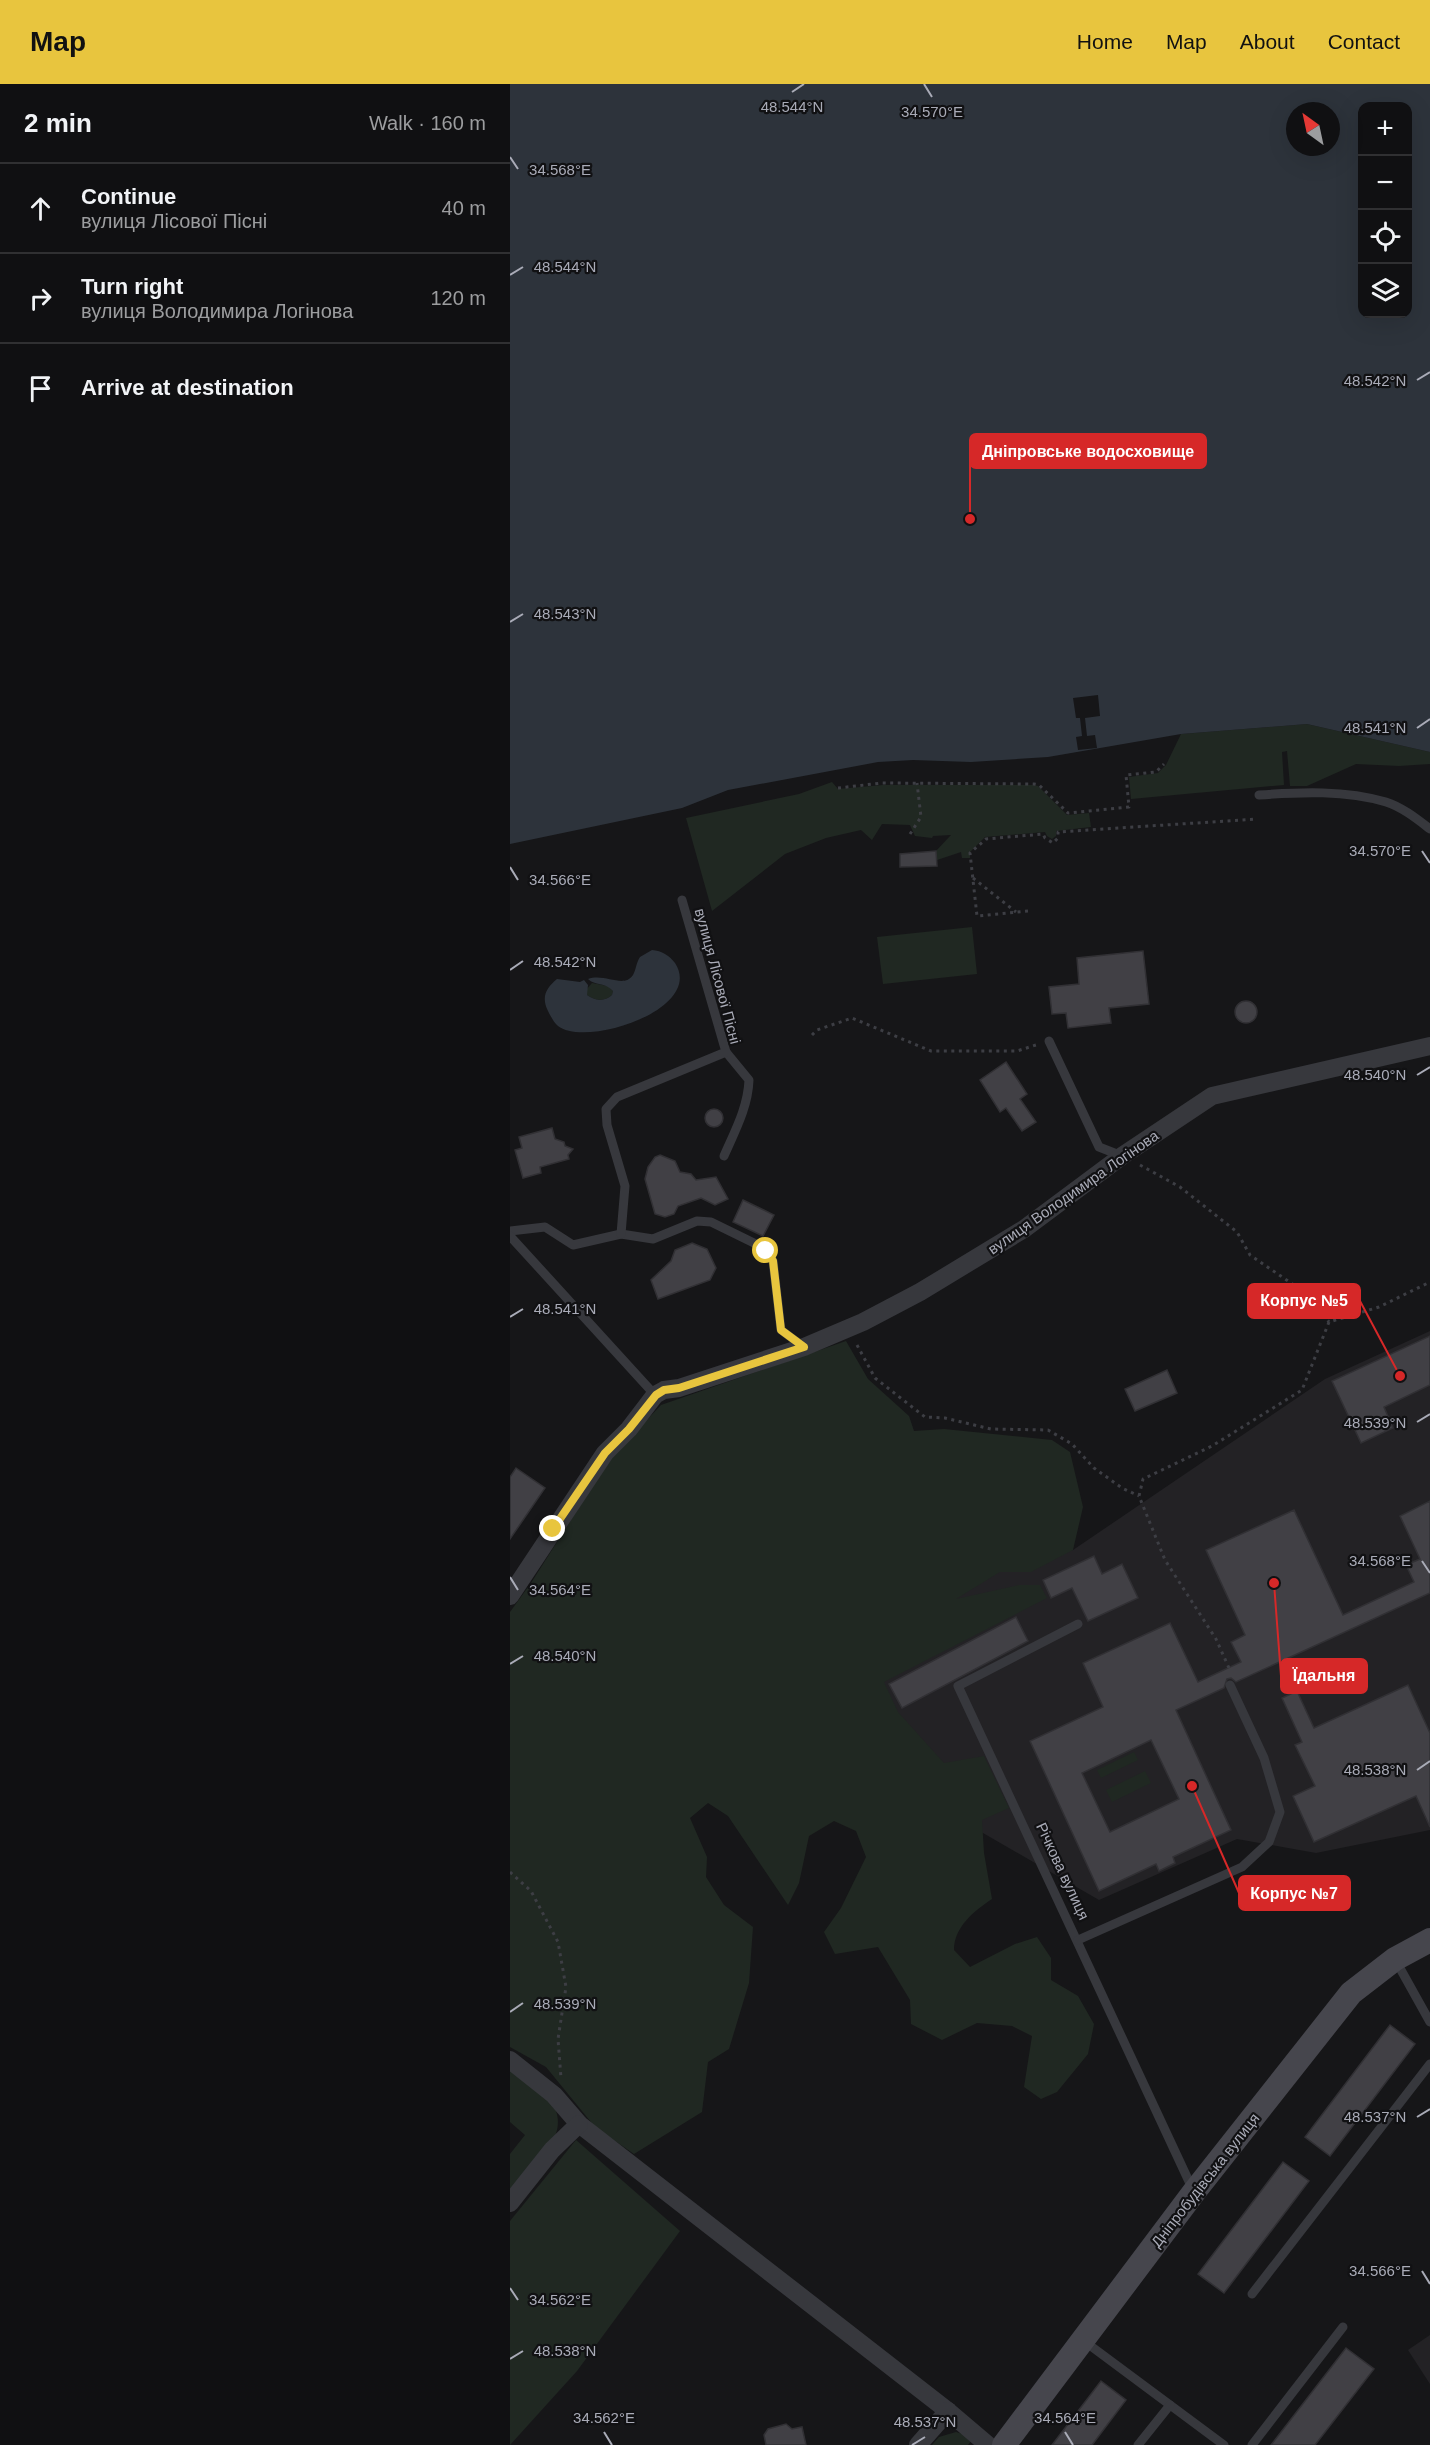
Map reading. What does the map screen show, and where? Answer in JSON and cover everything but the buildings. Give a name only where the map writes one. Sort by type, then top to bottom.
[{"type":"street","name":"вулиця Володимира Логінова","points":[[656,1395],[664,1390],[679,1388],[804,1347],[920,1292],[1024,1229],[1122,1156],[1212,1096],[1430,1046]]},
{"type":"street","points":[[510,1596],[605,1453],[629,1429],[656,1395]]},
{"type":"street","name":"Дніпробудівська вулиця","points":[[1004,2445],[1194,2192],[1351,1993],[1395,1959],[1430,1940]]},
{"type":"street","points":[[510,2060],[554,2095],[579,2124],[948,2411],[988,2445]]},
{"type":"street","points":[[510,2203],[552,2150],[579,2124]]},
{"type":"street","points":[[918,2445],[948,2411]]},
{"type":"lane","points":[[1259,795],[1329,792],[1387,802],[1414,816],[1430,829]]},
{"type":"lane","name":"вулиця Лісової Пісні","points":[[621,1233],[625,1186],[607,1125],[606,1109],[617,1097],[726,1052],[682,900]]},
{"type":"lane","points":[[1049,1041],[1099,1148],[1122,1156]]},
{"type":"lane","points":[[724,1156],[743,1114],[749,1080],[726,1052]]},
{"type":"lane","points":[[510,1233],[545,1227],[573,1245],[621,1233],[653,1239],[697,1221],[711,1222],[766,1251],[773,1261],[781,1330],[804,1347]]},
{"type":"lane","points":[[510,1233],[656,1395]]},
{"type":"lane","name":"Річкова вулиця","points":[[1078,1624],[958,1686],[1194,2192]]},
{"type":"lane","points":[[1078,1940],[1242,1867],[1269,1842],[1280,1812],[1264,1758],[1230,1685]]},
{"type":"lane","points":[[1395,1959],[1430,2022]]},
{"type":"lane","points":[[1252,2294],[1430,2064]]},
{"type":"lane","points":[[1252,2445],[1343,2327]]},
{"type":"lane","points":[[1084,2341],[1224,2445]]},
{"type":"lane","points":[[1138,2445],[1170,2405]]},
{"type":"path","points":[[838,788],[917,783],[1034,784],[1039,785],[1068,813],[1129,807],[1126,775],[1156,772],[1164,764]]},
{"type":"path","points":[[910,834],[921,817],[917,783]]},
{"type":"path","points":[[1028,911],[977,916],[970,853],[986,839],[1043,834],[1053,843],[1058,838],[1058,832],[1257,819]]},
{"type":"path","points":[[973,878],[1016,912]]},
{"type":"path","points":[[812,1035],[817,1030],[852,1018],[931,1051],[1017,1051],[1049,1041]]},
{"type":"path","points":[[1122,1156],[1180,1187],[1237,1232],[1250,1255],[1310,1296],[1329,1322]]},
{"type":"path","points":[[1329,1322],[1379,1307],[1430,1282]]},
{"type":"path","points":[[1229,1668],[1216,1639],[1165,1560],[1139,1496],[1143,1479],[1212,1446],[1302,1390],[1329,1322]]},
{"type":"path","points":[[847,1328],[875,1378],[925,1417],[945,1418],[991,1429],[1048,1430],[1071,1444],[1094,1468],[1122,1488],[1139,1496]]},
{"type":"path","points":[[510,1872],[531,1891],[558,1942],[566,1987],[558,2039],[561,2079]]},
{"type":"shaded area","points":[[510,84],[1430,84],[1430,752],[1307,724],[1181,734],[1048,757],[971,762],[913,760],[878,762],[728,790],[682,808],[510,844]]},
{"type":"shaded area","points":[[1307,724],[1430,752],[1430,764],[1399,766],[1356,764],[1307,786],[1290,786],[1287,751],[1282,752],[1284,785],[1131,799],[1129,777],[1158,773],[1166,765],[1181,734]]},
{"type":"shaded area","points":[[832,782],[838,789],[883,785],[1034,785],[1038,786],[1067,815],[1089,813],[1091,827],[1056,831],[1056,836],[1052,839],[1045,832],[985,837],[970,852],[970,858],[962,858],[961,852],[937,860],[936,851],[951,835],[933,836],[932,838],[915,836],[910,825],[882,824],[872,840],[861,830],[826,838],[785,854],[712,911],[686,818],[799,794]]},
{"type":"shaded area","points":[[972,927],[977,974],[883,984],[877,937]]},
{"type":"shaded area","points":[[652,950],[659,951],[673,960],[680,980],[673,995],[659,1009],[615,1028],[592,1032],[572,1031],[555,1023],[546,1006],[545,997],[547,989],[557,979],[580,982],[584,980],[588,985],[587,995],[593,999],[603,1000],[612,995],[613,991],[607,986],[588,979],[625,981],[633,975],[640,957]]},
{"type":"shaded area","points":[[592,983],[608,986],[613,991],[612,995],[603,1000],[590,997],[586,990]]},
{"type":"shaded area","points":[[1430,1331],[1430,1830],[1316,1853],[1237,1839],[1099,1900],[964,1822],[867,1684],[990,1557],[1073,1550],[1325,1379]]},
{"type":"shaded area","points":[[846,1341],[868,1379],[909,1416],[914,1431],[944,1429],[1052,1440],[1070,1452],[1083,1507],[1073,1550],[1031,1572],[1000,1572],[956,1599],[1019,1585],[1040,1585],[1047,1598],[884,1682],[898,1712],[944,1763],[984,1756],[1009,1808],[982,1820],[984,1853],[992,1899],[966,1920],[957,1934],[954,1950],[970,1967],[1015,1944],[1037,1937],[1051,1958],[1051,1980],[1078,1996],[1094,2024],[1088,2054],[1057,2092],[1041,2099],[1024,2087],[1032,2036],[1012,2026],[977,2023],[942,2040],[911,2024],[910,2000],[878,1947],[835,1954],[824,1932],[841,1908],[866,1857],[856,1831],[834,1821],[809,1836],[799,1883],[788,1905],[728,1816],[708,1803],[690,1818],[707,1857],[706,1877],[724,1905],[753,1927],[749,1983],[729,2049],[708,2062],[702,2112],[634,2154],[595,2127],[546,2067],[510,2047],[510,1612],[609,1460],[661,1405]]},
{"type":"shaded area","points":[[1134,1752],[1138,1760],[1101,1778],[1097,1770]]},
{"type":"shaded area","points":[[1145,1771],[1151,1783],[1112,1802],[1106,1790]]},
{"type":"shaded area","points":[[510,2066],[546,2095],[557,2114],[558,2125],[555,2137],[510,2197],[510,2154],[525,2135],[510,2122]]},
{"type":"shaded area","points":[[576,2140],[680,2231],[577,2371],[510,2445],[510,2221]]},
{"type":"shaded area","points":[[1430,2335],[1430,2384],[1408,2350]]},
{"type":"shaded area","points":[[956,2432],[963,2434],[971,2441],[968,2445],[932,2445],[939,2437]]},
{"type":"pier","points":[[1098,695],[1100,716],[1085,718],[1087,736],[1095,735],[1097,748],[1078,750],[1076,737],[1082,736],[1080,718],[1076,718],[1073,698]]},
{"type":"place","name":"Дніпровське водосховище","points":[[970,519]]},
{"type":"place","name":"Корпус №5","points":[[1400,1376]]},
{"type":"place","name":"Їдальня","points":[[1274,1583]]},
{"type":"place","name":"Корпус №7","points":[[1192,1786]]},
{"type":"route","points":[[553,1529],[605,1453],[629,1429],[656,1395],[664,1390],[679,1388],[804,1347],[781,1330],[773,1261],[766,1251]]}]
